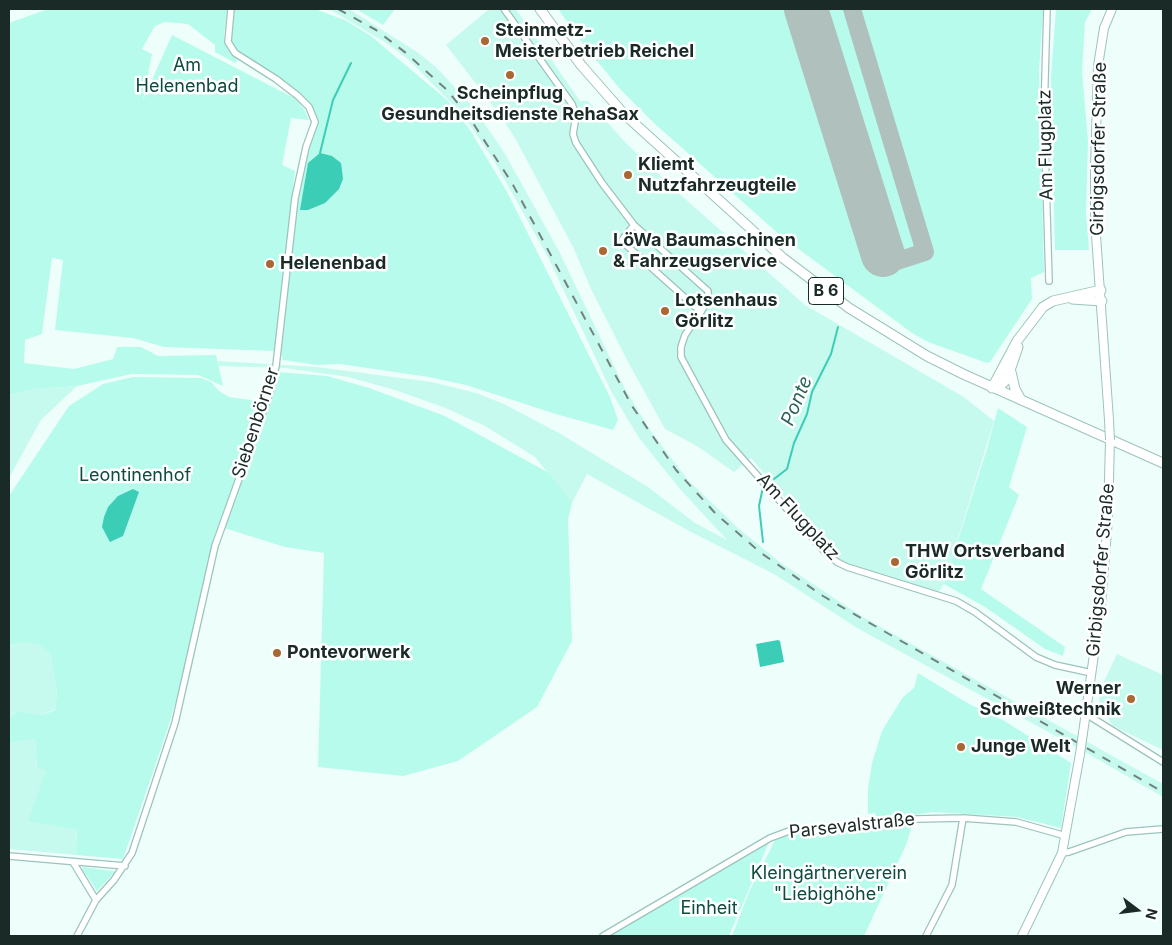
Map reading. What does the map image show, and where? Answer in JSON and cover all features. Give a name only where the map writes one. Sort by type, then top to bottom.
[{"type":"main road","name":"B 6","points":[[540,9],[581,65],[623,113],[783,258],[849,308],[927,356],[992,388],[1163,463]]},
{"type":"main road","points":[[992,388],[1022,335],[1043,307],[1067,298],[1101,290]]},
{"type":"main road","points":[[1067,298],[1102,301]]},
{"type":"main road","points":[[992,388],[1004,384],[1011,371],[1022,335]]},
{"type":"main road","points":[[1011,371],[1013,383],[1022,400]]},
{"type":"street","name":"Siebenbörner","points":[[77,936],[96,900],[125,866],[132,853],[175,723],[215,546],[276,370],[295,198],[306,147],[315,122],[309,107],[298,96],[276,78],[234,53],[228,42],[231,9]]},
{"type":"street","name":"Am Flugplatz","points":[[504,9],[572,104],[576,116],[573,134],[576,143],[602,183],[634,225],[708,291],[708,302],[685,335],[680,347],[681,357],[685,366],[726,440],[825,552],[847,567],[956,601],[975,612],[1036,657],[1055,665],[1092,673]]},
{"type":"street","name":"Am Flugplatz","points":[[1047,9],[1044,114],[1049,281]]},
{"type":"street","name":"Girbigsdorfer Straße","points":[[1022,936],[1062,853],[1066,836],[1092,673],[1105,561],[1110,440],[1095,212],[1098,66],[1104,28],[1112,9]]},
{"type":"street","points":[[634,225],[622,240],[625,244],[701,312]]},
{"type":"street","points":[[1086,714],[1163,762]]},
{"type":"street","name":"Parsevalstraße","points":[[603,936],[770,838],[784,832],[858,828],[917,818],[963,818],[1016,822],[1066,836]]},
{"type":"street","points":[[926,936],[955,873],[963,818]]},
{"type":"street","points":[[1062,853],[1126,832],[1163,829]]},
{"type":"street","points":[[9,856],[125,866]]},
{"type":"street","points":[[74,862],[96,900]]},
{"type":"shaded area","points":[[329,9],[349,9],[417,52],[436,67],[473,107],[504,152],[559,251],[624,387],[650,430],[688,480],[738,528],[781,563],[863,617],[1163,784],[1163,797],[1085,752],[857,628],[774,574],[689,531],[587,474],[572,503],[535,457],[485,426],[443,407],[395,390],[348,377],[285,368],[217,366],[218,361],[317,367],[432,382],[476,393],[504,404],[559,433],[648,487],[695,523],[727,540],[679,488],[639,438],[612,393],[548,257],[493,159],[463,115],[409,60],[388,44]]},
{"type":"shaded area","points":[[489,9],[516,9],[580,101],[588,101],[626,143],[674,189],[805,305],[964,397],[994,421],[944,584],[939,592],[851,566],[838,560],[751,458],[734,472],[697,446],[665,429],[628,362],[591,289],[574,249],[515,138],[498,112],[446,45]]},
{"type":"shaded area","points":[[320,153],[332,156],[341,163],[343,179],[339,189],[325,203],[308,210],[300,210],[308,163]]},
{"type":"shaded area","points":[[77,386],[41,420],[9,478],[9,395],[36,389]]},
{"type":"shaded area","points":[[133,489],[139,492],[123,536],[110,542],[102,527],[108,507],[118,496]]},
{"type":"shaded area","points":[[780,641],[784,662],[760,667],[756,644]]},
{"type":"shaded area","points":[[25,642],[41,644],[50,654],[57,692],[55,709],[43,715],[17,711],[9,719],[9,645]]},
{"type":"shaded area","name":"Werner Schweißtechnik","points":[[1117,654],[1163,675],[1163,750],[1113,726],[1100,706],[1099,692]]},
{"type":"shaded area","points":[[35,739],[37,768],[46,771],[77,829],[76,855],[9,849],[9,743]]},
{"type":"green space","name":"Am Helenenbad","points":[[48,9],[227,9],[224,36],[228,50],[238,60],[235,63],[215,52],[215,45],[188,24],[165,22],[155,26],[142,49],[152,54],[143,100],[172,35],[296,99],[304,109],[309,120],[291,118],[282,165],[295,171],[275,351],[164,347],[133,338],[55,330],[63,260],[52,258],[42,334],[25,340],[24,363],[74,369],[113,359],[117,347],[141,347],[158,356],[216,355],[223,386],[198,375],[132,374],[77,386],[36,389],[9,395],[9,23]]},
{"type":"green space","points":[[231,9],[315,9],[347,21],[371,36],[447,100],[470,130],[506,190],[610,397],[618,420],[613,430],[466,385],[429,377],[340,364],[317,365],[283,360],[281,353],[293,235],[302,171],[317,122],[310,104],[235,53],[228,42]]},
{"type":"green space","points":[[356,9],[395,9],[383,25]]},
{"type":"green space","points":[[558,9],[1043,9],[1039,72],[1044,272],[1031,278],[1032,299],[990,362],[987,363],[928,342],[912,333],[781,236],[654,123],[620,89],[583,44]]},
{"type":"green space","points":[[1056,9],[1092,9],[1085,22],[1082,72],[1088,141],[1086,213],[1089,250],[1055,250],[1051,77]]},
{"type":"green space","points":[[277,372],[327,376],[369,388],[445,416],[549,473],[572,503],[568,520],[572,641],[537,707],[458,761],[403,776],[318,767],[324,553],[285,547],[224,528]]},
{"type":"green space","name":"Leontinenhof","points":[[133,377],[201,378],[211,382],[219,391],[229,397],[264,402],[214,537],[179,690],[123,859],[76,855],[77,829],[28,821],[46,771],[37,768],[35,739],[9,743],[9,719],[17,711],[43,715],[55,710],[57,692],[50,654],[41,645],[25,642],[9,645],[9,496],[69,406],[103,384]]},
{"type":"green space","points":[[998,408],[1027,427],[1009,487],[1019,495],[981,589],[1065,647],[1063,656],[1045,649],[985,607],[944,584]]},
{"type":"green space","name":"Junge Welt","points":[[918,673],[969,704],[1003,720],[1071,763],[1061,828],[1017,817],[932,812],[877,821],[875,813],[868,814],[868,789],[872,763],[882,731],[903,697],[914,688]]},
{"type":"green space","name":"Kleingärtnerverein \"Liebighöhe\"","points":[[914,820],[906,845],[864,936],[732,936],[749,892],[776,838],[792,833],[857,830]]},
{"type":"green space","name":"Einheit","points":[[769,842],[729,936],[607,936]]},
{"type":"green space","points":[[83,867],[115,872],[97,891],[82,869]]},
{"type":"waterway","name":"Siebenbörner","points":[[320,153],[333,100],[351,63]]},
{"type":"waterway","name":"Ponte","points":[[774,479],[787,469],[794,443],[807,414],[812,392],[831,354],[838,327]]},
{"type":"waterway","name":"Ponte","points":[[763,487],[759,506],[763,542]]},
{"type":"taxiway","points":[[852,9],[925,252],[894,262],[883,255]]},
{"type":"runway","points":[[806,9],[883,255]]},
{"type":"railway","points":[[338,9],[376,30],[406,53],[447,90],[469,117],[512,183],[632,406],[676,470],[716,514],[761,553],[823,596],[1163,792]]},
{"type":"place","name":"Steinmetz- Meisterbetrieb Reichel","points":[[485,41]]},
{"type":"place","name":"Scheinpflug Gesundheitsdienste RehaSax","points":[[510,75]]},
{"type":"place","name":"Kliemt Nutzfahrzeugteile","points":[[628,175]]},
{"type":"place","name":"LöWa Baumaschinen & Fahrzeugservice","points":[[603,251]]},
{"type":"place","name":"Helenenbad","points":[[270,264]]},
{"type":"place","name":"Lotsenhaus Görlitz","points":[[665,311]]},
{"type":"place","name":"THW Ortsverband Görlitz","points":[[895,562]]},
{"type":"place","name":"Pontevorwerk","points":[[277,653]]},
{"type":"place","name":"Werner Schweißtechnik","points":[[1131,699]]},
{"type":"place","name":"Junge Welt","points":[[961,747]]}]
